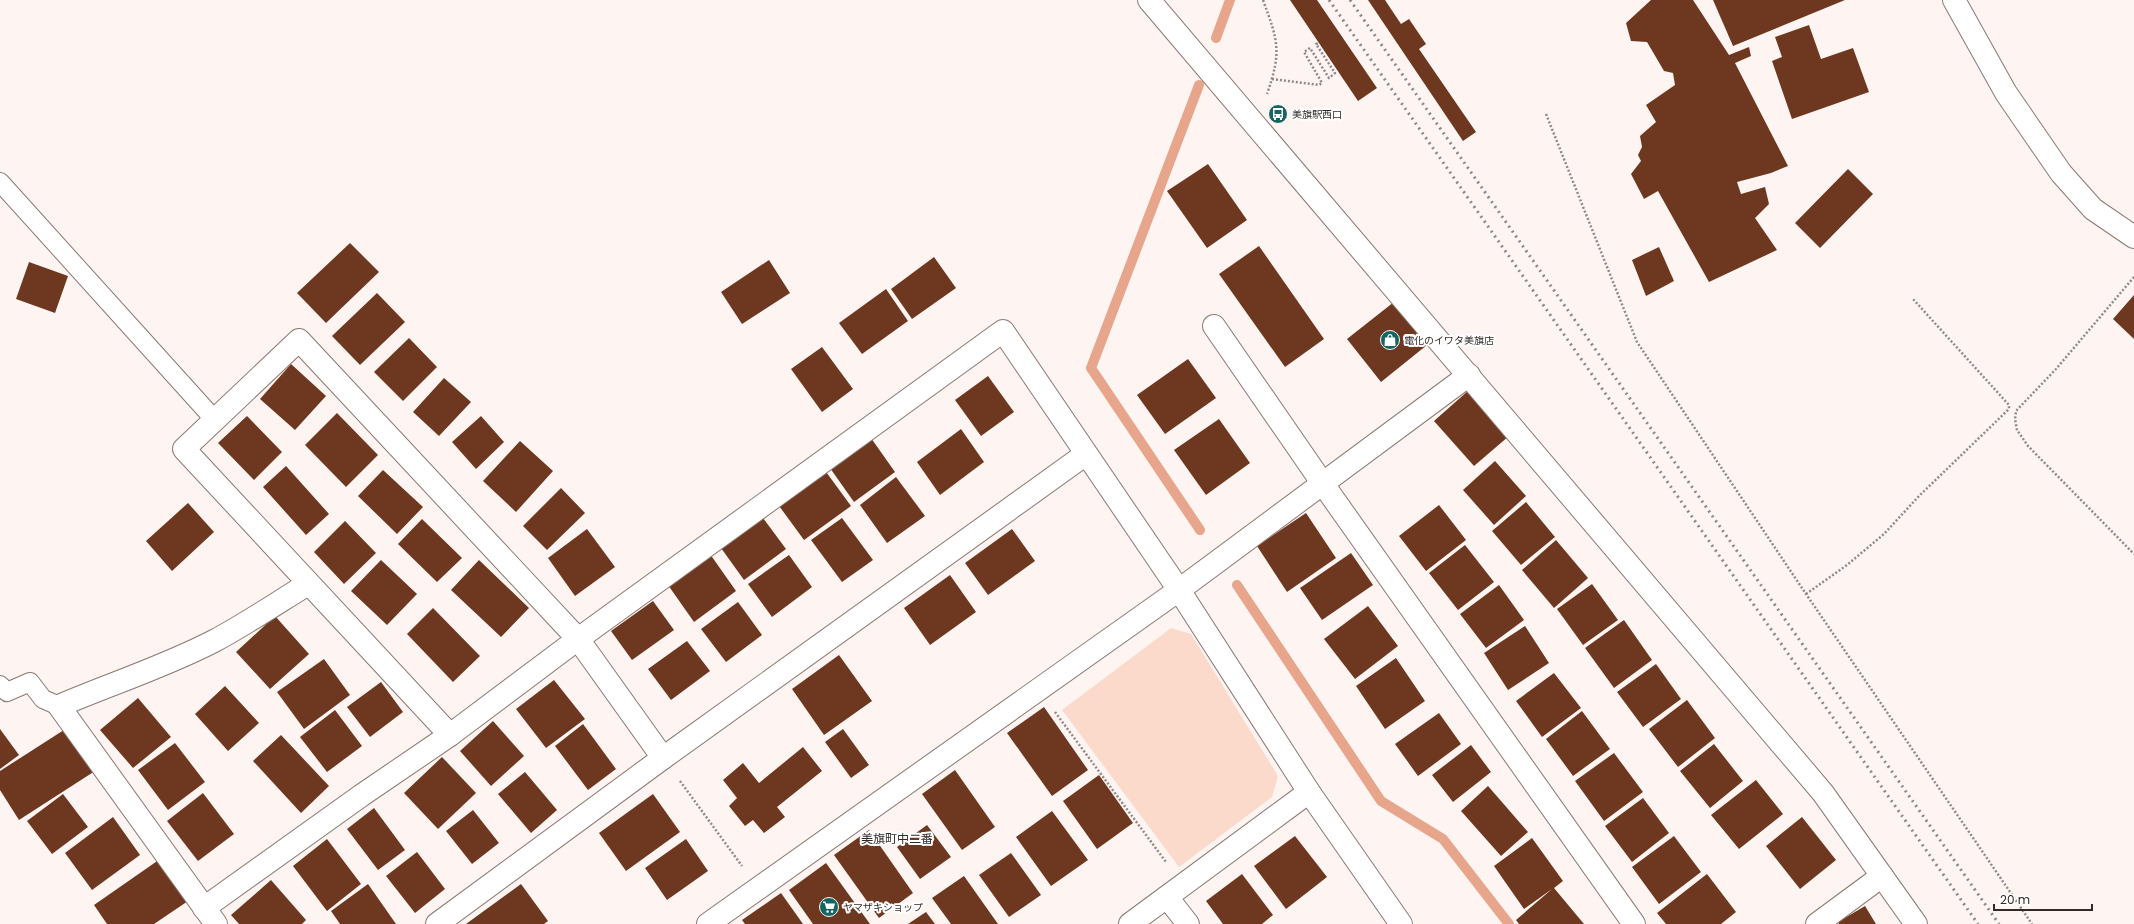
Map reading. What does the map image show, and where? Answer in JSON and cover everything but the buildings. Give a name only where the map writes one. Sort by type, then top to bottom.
[{"type":"street","points":[[1149,0],[1823,793],[1916,924]]},
{"type":"street","points":[[1954,0],[2006,93],[2061,173],[2093,209],[2134,237]]},
{"type":"street","points":[[1214,326],[1323,484],[1634,924]]},
{"type":"street","points":[[308,584],[214,641],[146,672],[110,684],[59,706],[210,916],[362,795],[450,735],[578,639],[1003,331],[1179,590],[1309,792],[1401,924]]},
{"type":"street","points":[[450,735],[184,449],[299,340],[578,639],[663,758]]},
{"type":"street","points":[[708,924],[1179,590],[1469,375]]},
{"type":"street","points":[[437,924],[663,758],[1086,454]]},
{"type":"street","points":[[1130,924],[1309,792]]},
{"type":"street","points":[[1817,924],[1882,876]]},
{"type":"street","points":[[1175,891],[1188,924]]},
{"type":"lane","points":[[0,182],[214,420]]},
{"type":"lane","points":[[0,685],[7,692],[30,682],[43,699],[59,706]]},
{"type":"path","points":[[1263,0],[1274,32],[1278,54],[1272,78],[1319,85],[1322,83],[1304,52],[1310,48],[1329,78],[1336,73],[1316,44],[1319,42]]},
{"type":"path","points":[[1546,114],[1637,342],[1806,594],[2032,924]]},
{"type":"path","points":[[2134,277],[2056,368],[2016,411],[2015,419],[2017,430],[2028,446],[2134,554]]},
{"type":"path","points":[[1912,299],[2009,405],[2009,409]]},
{"type":"path","points":[[1806,594],[1847,565],[1884,534],[1919,496],[2009,409]]},
{"type":"path","points":[[2009,409],[2016,411]]},
{"type":"path","points":[[1053,710],[1175,891]]},
{"type":"path","points":[[663,758],[757,888]]},
{"type":"shaded area","points":[[1171,628],[1191,634],[1278,776],[1272,797],[1179,867],[1062,710]]},
{"type":"waterway","points":[[1216,38],[1230,0]]},
{"type":"waterway","points":[[1199,85],[1091,368],[1200,530]]},
{"type":"waterway","points":[[1237,585],[1381,801],[1443,839],[1509,924]]},
{"type":"railway","points":[[1329,0],[1978,924]]},
{"type":"railway","points":[[1350,0],[1999,924]]},
{"type":"place","name":"美旗駅西口","points":[[1278,114]]},
{"type":"place","name":"電化のイワタ美旗店","points":[[1390,340]]},
{"type":"place","name":"ヤマザキショップ","points":[[829,907]]},
{"type":"district","name":"美旗町中二番","points":[[897,839]]}]
